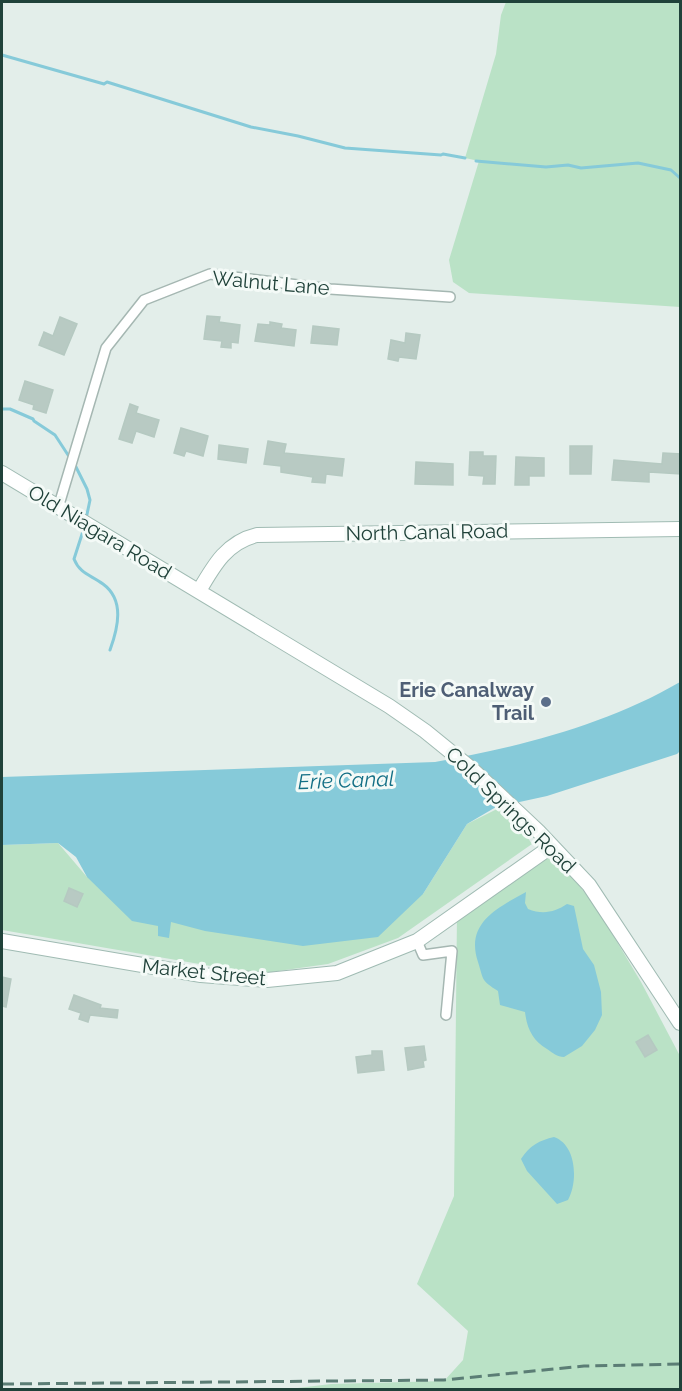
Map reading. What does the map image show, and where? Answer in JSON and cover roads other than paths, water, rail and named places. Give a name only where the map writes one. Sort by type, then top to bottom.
[{"type":"street","name":"Walnut Lane","points":[[58,508],[106,348],[144,300],[210,274],[330,289],[450,297]]},
{"type":"street","name":"Old Niagara Road","points":[[2,473],[199,591]]},
{"type":"street","name":"North Canal Road","points":[[199,591],[226,551],[242,539],[257,535],[681,529]]},
{"type":"street","name":"Cold Springs Road","points":[[199,591],[389,706],[425,731],[473,770],[538,831],[588,885],[681,1023]]},
{"type":"street","name":"Market Street","points":[[2,941],[201,975],[267,980],[337,974],[417,941],[552,846]]},
{"type":"street","points":[[417,941],[423,955],[452,951],[446,1015]]},
{"type":"water","name":"Erie Canal","points":[[680,682],[680,751],[677,754],[547,796],[496,807],[467,824],[423,894],[378,937],[303,946],[205,931],[171,922],[169,938],[158,936],[158,926],[132,921],[87,877],[76,857],[58,843],[2,845],[2,777],[435,762],[530,741],[592,722],[622,711]]},
{"type":"water","points":[[526,892],[525,903],[528,909],[533,911],[549,912],[567,904],[574,906],[583,949],[594,965],[601,992],[602,1015],[595,1030],[582,1046],[564,1057],[553,1053],[534,1038],[527,1024],[525,1012],[500,1005],[498,991],[484,979],[478,962],[475,948],[476,937],[486,918],[504,904]]},
{"type":"water","points":[[554,1137],[562,1141],[567,1148],[574,1174],[568,1200],[557,1204],[527,1171],[521,1159],[535,1144]]},
{"type":"waterway","points":[[2,55],[104,84],[107,82],[251,127],[345,148],[443,154],[465,158]]},
{"type":"waterway","points":[[476,161],[546,167],[568,165],[581,168],[638,163],[671,170],[680,178]]},
{"type":"waterway","points":[[2,409],[10,409],[33,419],[55,435],[70,458]]},
{"type":"waterway","points":[[74,463],[90,500],[86,519]]},
{"type":"waterway","points":[[84,528],[74,559],[83,571],[103,584],[114,598],[118,615],[110,650]]},
{"type":"railway","points":[[2,1384],[444,1380],[584,1366],[680,1364]]},
{"type":"place","name":"Erie Canalway Trail","points":[[546,702]]}]
